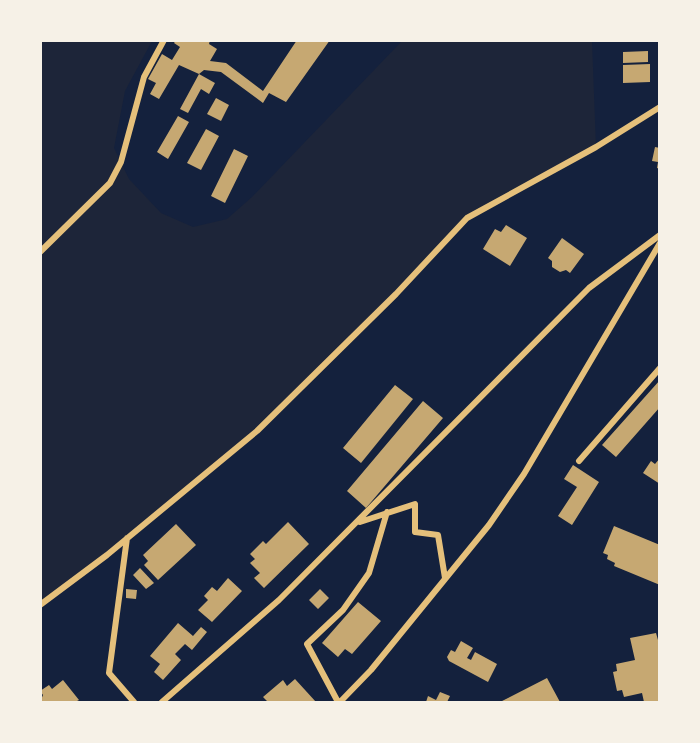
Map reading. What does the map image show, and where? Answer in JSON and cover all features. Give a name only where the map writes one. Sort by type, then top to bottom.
[{"type":"street","points":[[40,252],[110,183],[121,162],[144,77],[164,40]]},
{"type":"street","points":[[40,605],[127,538],[278,411],[396,294],[467,218],[596,147],[660,107]]},
{"type":"street","points":[[162,702],[279,600],[589,288],[660,235]]},
{"type":"street","points":[[387,512],[369,573],[343,610],[307,644],[339,702],[371,670],[489,525],[524,474],[660,243]]},
{"type":"street","points":[[579,461],[660,368]]},
{"type":"street","points":[[356,523],[415,504],[416,532],[438,535],[445,578]]},
{"type":"street","points":[[127,538],[109,673],[134,702]]},
{"type":"shaded area","points":[[41,41],[152,41],[125,91],[114,148],[129,179],[161,213],[193,227],[227,219],[252,197],[402,41],[592,41],[596,147],[467,218],[257,431],[41,605]]},
{"type":"building","points":[[176,40],[210,40],[209,44],[217,49],[210,61],[226,63],[263,91],[297,40],[330,40],[286,102],[269,93],[263,103],[221,72],[204,70],[199,74],[179,65],[159,99],[150,94],[156,83],[148,79],[162,54],[172,60],[180,47],[174,43]]},
{"type":"building","points":[[648,51],[648,62],[623,63],[623,52]]},
{"type":"building","points":[[650,64],[650,82],[623,83],[623,65]]},
{"type":"building","points":[[199,74],[215,83],[209,94],[201,89],[188,113],[180,109]]},
{"type":"building","points":[[216,98],[229,105],[221,121],[207,114]]},
{"type":"building","points":[[178,116],[189,122],[168,159],[157,152]]},
{"type":"building","points":[[206,129],[219,136],[201,170],[187,163]]},
{"type":"building","points":[[655,147],[660,148],[660,169],[657,168],[658,162],[652,161]]},
{"type":"building","points":[[234,149],[248,156],[225,203],[211,196]]},
{"type":"building","points":[[506,225],[527,238],[510,266],[483,249],[495,229],[501,232]]},
{"type":"building","points":[[562,238],[584,254],[570,273],[566,270],[560,272],[552,267],[552,261],[548,258]]},
{"type":"building","points":[[660,380],[660,407],[616,457],[602,445]]},
{"type":"building","points":[[395,385],[413,399],[361,463],[343,448]]},
{"type":"building","points":[[423,401],[443,418],[366,508],[347,491]]},
{"type":"building","points":[[660,458],[660,484],[643,473],[651,461],[655,464]]},
{"type":"building","points":[[573,465],[599,482],[572,525],[558,516],[577,487],[564,479]]},
{"type":"building","points":[[288,522],[309,544],[264,588],[254,578],[260,573],[250,563],[255,559],[250,554],[263,541],[266,544]]},
{"type":"building","points":[[176,524],[196,545],[158,580],[144,565],[148,561],[143,555]]},
{"type":"building","points":[[614,526],[660,545],[660,585],[614,566],[615,563],[607,559],[608,555],[603,553]]},
{"type":"building","points":[[140,568],[154,583],[146,589],[133,575]]},
{"type":"building","points":[[228,578],[242,591],[212,622],[198,610],[208,600],[204,596],[212,587],[217,591]]},
{"type":"building","points":[[126,589],[137,590],[136,599],[126,598]]},
{"type":"building","points":[[320,589],[329,598],[318,609],[309,600]]},
{"type":"building","points":[[358,602],[381,621],[352,654],[345,649],[338,657],[322,643]]},
{"type":"building","points":[[178,623],[193,636],[201,627],[207,632],[192,650],[185,644],[175,654],[181,660],[163,680],[154,672],[160,664],[150,656]]},
{"type":"building","points":[[656,633],[660,647],[660,702],[644,702],[642,693],[624,697],[622,690],[617,691],[613,672],[617,671],[616,664],[635,660],[630,638]]},
{"type":"building","points":[[461,641],[473,648],[467,658],[471,660],[475,652],[497,664],[488,682],[449,661],[447,657],[451,650],[455,652]]},
{"type":"building","points":[[547,678],[560,702],[500,702]]},
{"type":"building","points":[[295,679],[316,702],[268,702],[263,697],[283,680],[287,686]]},
{"type":"building","points":[[63,680],[79,700],[40,702],[43,695],[40,691],[49,685],[52,689]]},
{"type":"building","points":[[440,692],[450,696],[447,702],[426,702],[428,696],[436,700]]}]
